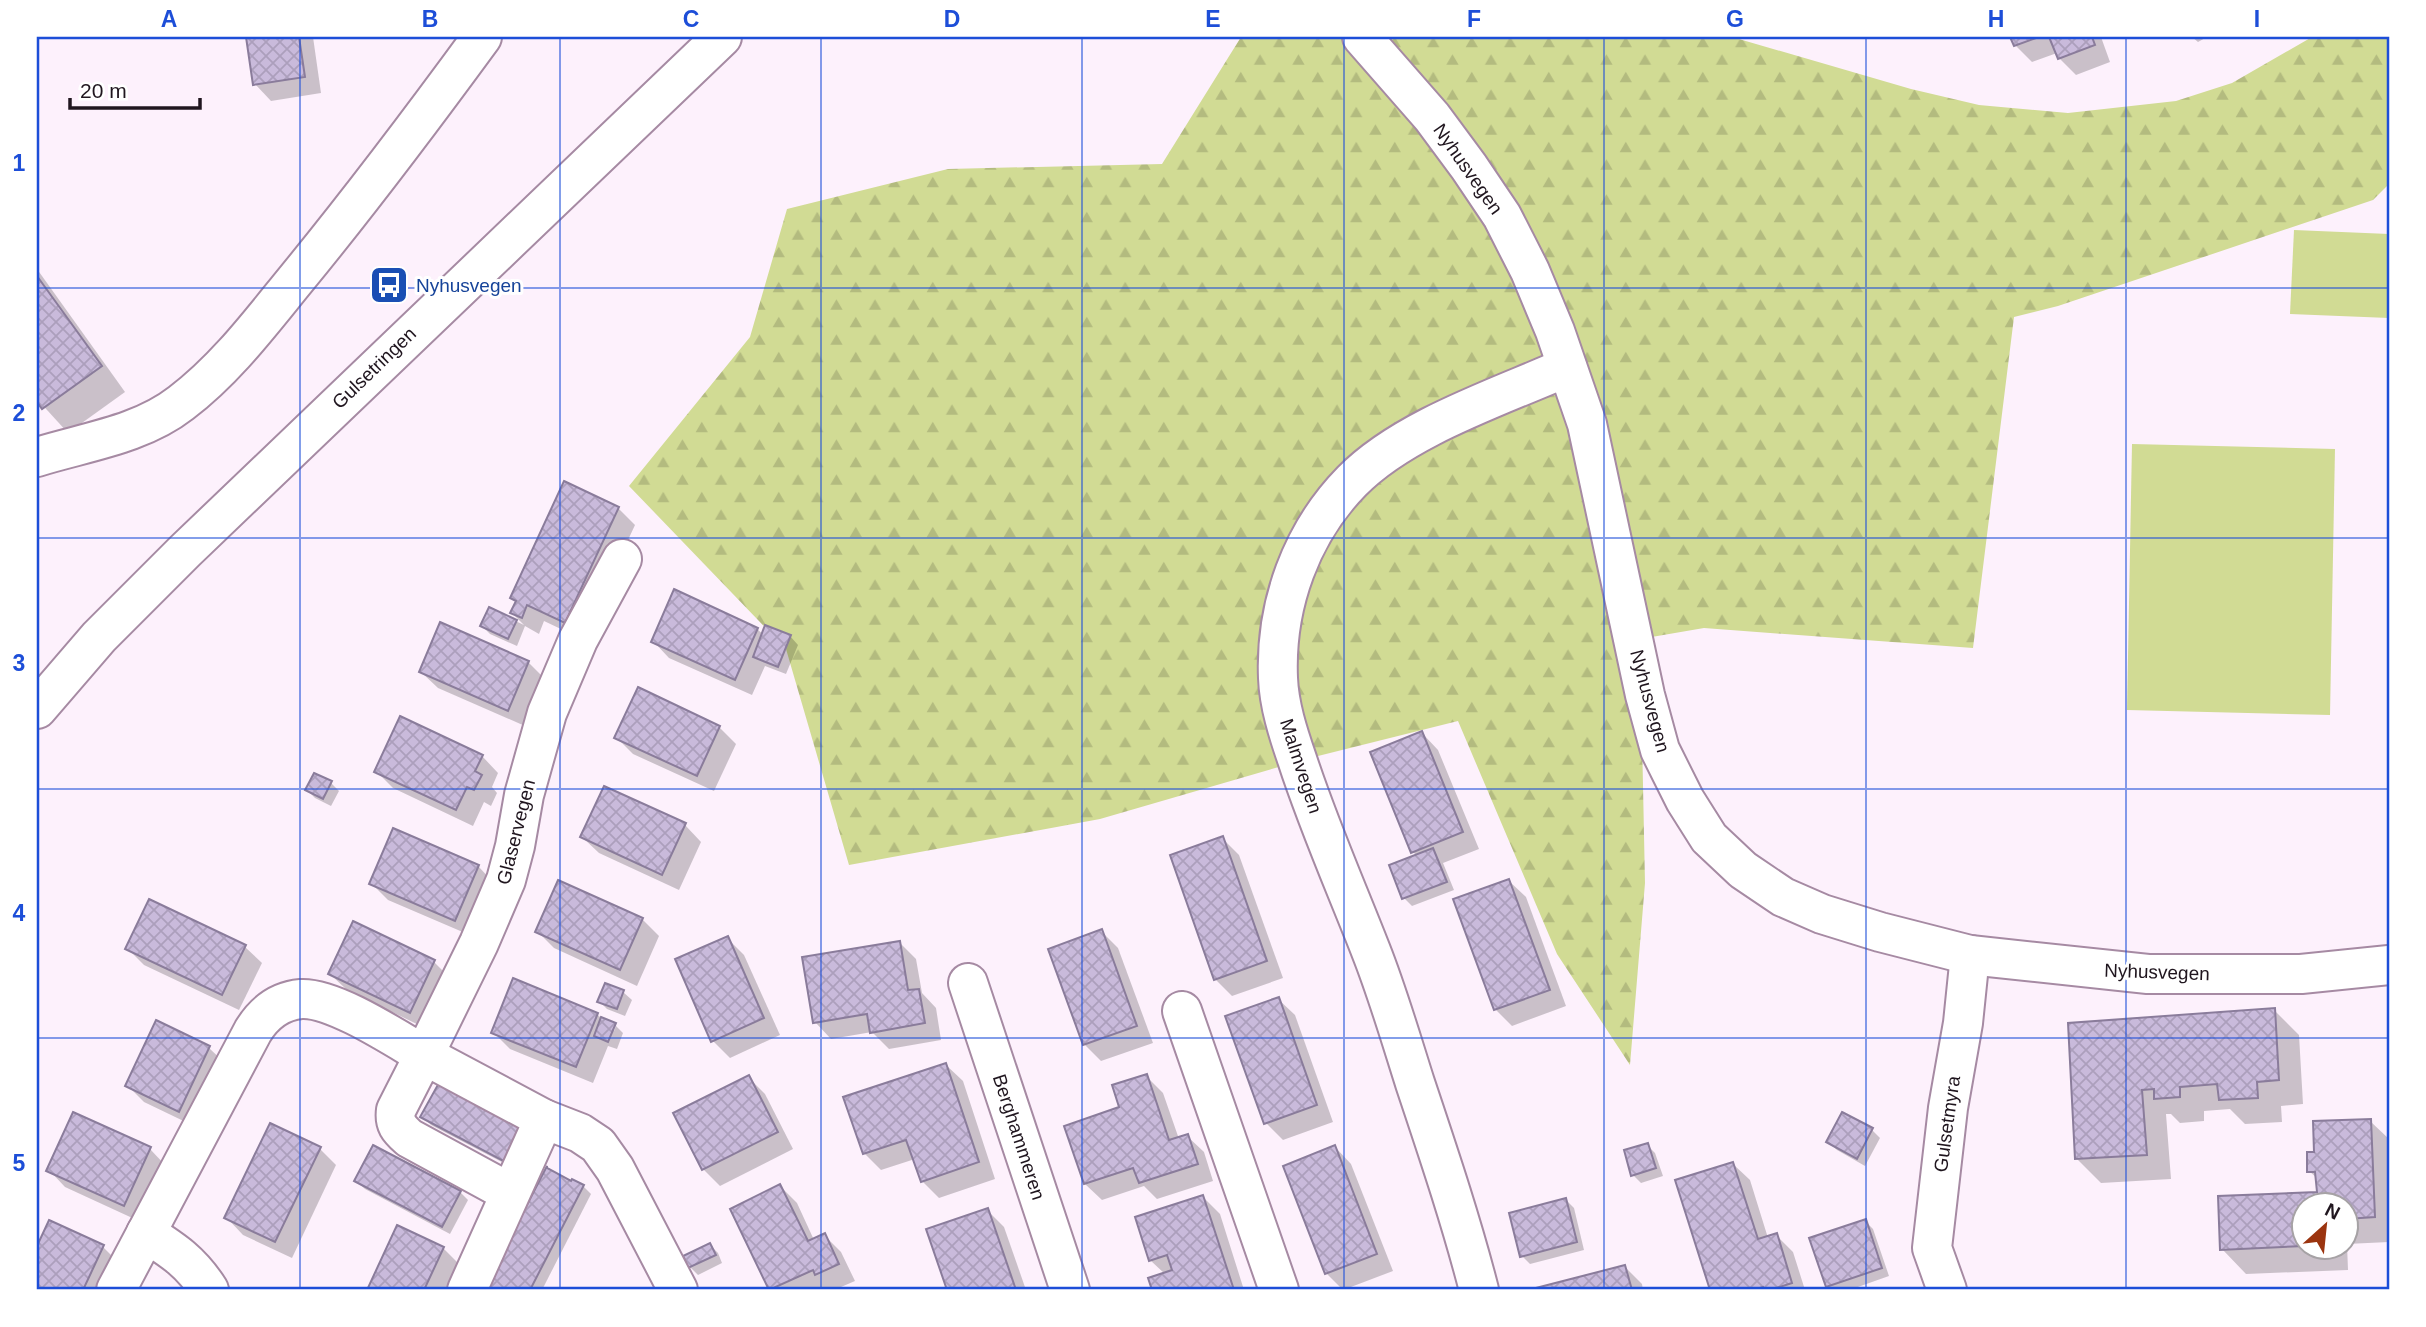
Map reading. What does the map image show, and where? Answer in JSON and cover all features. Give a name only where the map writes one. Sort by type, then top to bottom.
[{"type":"street","points":[[37,457],[115,435],[150,421],[180,404],[218,370],[370,188],[482,37]]},
{"type":"street","name":"Gulsetringen","points":[[37,709],[99,637],[205,531],[722,37]]},
{"type":"street","name":"Nyhusvegen","points":[[1362,37],[1432,117],[1502,216],[1530,271],[1555,331],[1587,424],[1645,695],[1660,750],[1685,800],[1709,838],[1744,870],[1783,897],[1822,914],[1970,955],[2148,974],[2301,974],[2389,965]]},
{"type":"street","name":"Malmvegen","points":[[1479,1290],[1461,1221],[1389,1002],[1305,785],[1286,725],[1278,680],[1281,624],[1288,588],[1301,551],[1323,516],[1352,481],[1390,449],[1446,420],[1567,367]]},
{"type":"street","name":"Glaservegen","points":[[510,1194],[409,1138],[398,1128],[396,1110],[480,943],[506,880],[516,846],[524,795],[547,713],[578,639],[622,559]]},
{"type":"street","name":"Gulsetmyra","points":[[1947,1290],[1932,1248],[1948,1108],[1963,1023],[1970,955]]},
{"type":"street","name":"Berghammeren","points":[[968,984],[1070,1290]]},
{"type":"street","points":[[116,1290],[261,1018],[288,1001],[304,999],[363,1020],[544,1119],[580,1133],[598,1145],[615,1169],[678,1290]]},
{"type":"street","points":[[1182,1011],[1279,1290]]},
{"type":"street","points":[[467,1290],[544,1119]]},
{"type":"street","points":[[146,1233],[184,1257],[199,1273],[209,1290]]},
{"type":"green space","points":[[1241,37],[1732,37],[1911,89],[1979,105],[2068,113],[2176,101],[2232,83],[2312,37],[2389,37],[2389,184],[2373,200],[2058,306],[2014,317],[1973,648],[1704,628],[1640,639],[1645,883],[1630,1065],[1557,954],[1458,721],[1306,759],[1100,819],[849,865],[786,649],[629,486],[750,337],[787,209],[948,169],[1162,164]]},
{"type":"green space","points":[[2294,230],[2389,234],[2389,318],[2290,314]]},
{"type":"green space","points":[[2132,444],[2335,449],[2330,715],[2127,710]]},
{"type":"building","points":[[246,37],[299,37],[305,77],[253,85]]},
{"type":"building","points":[[2010,37],[2039,37],[2014,46]]},
{"type":"building","points":[[2049,37],[2092,37],[2095,45],[2058,59]]},
{"type":"building","points":[[37,276],[102,366],[42,409],[37,402]]},
{"type":"building","points":[[564,481],[619,507],[565,623],[527,605],[522,618],[510,613],[516,601],[510,598]]},
{"type":"building","points":[[674,589],[758,628],[735,680],[651,642]]},
{"type":"building","points":[[489,607],[517,620],[508,639],[480,626]]},
{"type":"building","points":[[440,622],[529,661],[508,711],[419,672]]},
{"type":"building","points":[[765,625],[791,635],[778,667],[753,657]]},
{"type":"building","points":[[638,687],[720,726],[697,776],[614,738]]},
{"type":"building","points":[[400,716],[483,755],[475,771],[482,775],[474,790],[467,787],[456,810],[374,772]]},
{"type":"building","points":[[1422,731],[1463,832],[1411,853],[1370,752]]},
{"type":"building","points":[[314,773],[332,781],[323,799],[305,790]]},
{"type":"building","points":[[604,786],[686,823],[662,875],[580,837]]},
{"type":"building","points":[[393,828],[479,865],[455,921],[369,884]]},
{"type":"building","points":[[1223,836],[1267,961],[1214,980],[1170,855]]},
{"type":"building","points":[[1433,848],[1447,882],[1402,899],[1389,865]]},
{"type":"building","points":[[1509,879],[1550,990],[1494,1010],[1453,899]]},
{"type":"building","points":[[558,880],[643,918],[620,970],[535,932]]},
{"type":"building","points":[[149,899],[246,945],[222,995],[125,949]]},
{"type":"building","points":[[353,921],[435,960],[410,1013],[328,974]]},
{"type":"building","points":[[1102,929],[1137,1026],[1083,1045],[1048,949]]},
{"type":"building","points":[[728,936],[764,1018],[711,1042],[675,959]]},
{"type":"building","points":[[900,941],[908,990],[919,989],[925,1023],[870,1033],[867,1014],[813,1023],[802,957]]},
{"type":"building","points":[[513,978],[598,1013],[576,1067],[491,1033]]},
{"type":"building","points":[[605,983],[624,990],[617,1009],[597,1002]]},
{"type":"building","points":[[1279,997],[1317,1105],[1264,1124],[1225,1016]]},
{"type":"building","points":[[2275,1008],[2279,1080],[2257,1082],[2258,1098],[2219,1100],[2217,1084],[2180,1087],[2180,1097],[2154,1099],[2154,1089],[2142,1090],[2147,1155],[2075,1159],[2068,1023]]},
{"type":"building","points":[[601,1017],[616,1023],[608,1042],[594,1036]]},
{"type":"building","points":[[156,1020],[210,1046],[179,1112],[125,1086]]},
{"type":"building","points":[[946,1063],[979,1162],[921,1182],[906,1140],[863,1154],[843,1097]]},
{"type":"building","points":[[1147,1074],[1169,1140],[1188,1134],[1198,1164],[1139,1183],[1133,1168],[1084,1184],[1064,1126],[1119,1107],[1112,1085]]},
{"type":"building","points":[[749,1075],[778,1132],[702,1170],[673,1113]]},
{"type":"building","points":[[440,1081],[528,1127],[509,1164],[420,1117]]},
{"type":"building","points":[[73,1112],[151,1147],[124,1206],[46,1171]]},
{"type":"building","points":[[1842,1112],[1873,1128],[1857,1159],[1826,1142]]},
{"type":"building","points":[[2371,1119],[2375,1217],[2360,1218],[2360,1190],[2317,1190],[2315,1172],[2307,1172],[2307,1152],[2314,1152],[2313,1121]]},
{"type":"building","points":[[270,1123],[321,1147],[275,1242],[224,1218]]},
{"type":"building","points":[[1648,1143],[1656,1168],[1631,1176],[1624,1150]]},
{"type":"building","points":[[373,1145],[461,1191],[442,1227],[354,1181]]},
{"type":"building","points":[[1335,1145],[1377,1254],[1325,1274],[1283,1166]]},
{"type":"building","points":[[1733,1162],[1758,1239],[1777,1233],[1792,1283],[1770,1290],[1764,1290],[1763,1287],[1753,1290],[1710,1290],[1675,1180]]},
{"type":"building","points":[[547,1166],[571,1181],[572,1179],[584,1185],[530,1290],[483,1290]]},
{"type":"building","points":[[780,1184],[808,1241],[825,1233],[839,1264],[815,1275],[813,1270],[769,1290],[730,1209]]},
{"type":"building","points":[[2290,1193],[2290,1247],[2220,1250],[2218,1196]]},
{"type":"building","points":[[1203,1195],[1234,1290],[1152,1290],[1148,1278],[1172,1270],[1167,1255],[1149,1261],[1135,1217]]},
{"type":"building","points":[[1566,1198],[1577,1242],[1520,1257],[1509,1213]]},
{"type":"building","points":[[988,1208],[1016,1290],[947,1290],[926,1229]]},
{"type":"building","points":[[1866,1219],[1882,1268],[1826,1287],[1809,1238]]},
{"type":"building","points":[[49,1220],[104,1245],[83,1290],[37,1290],[37,1246]]},
{"type":"building","points":[[397,1225],[444,1247],[424,1290],[367,1290]]},
{"type":"building","points":[[710,1243],[716,1255],[688,1268],[683,1256]]},
{"type":"building","points":[[1625,1265],[1632,1290],[1536,1288]]},
{"type":"place","name":"Nyhusvegen","points":[[389,285]]}]
